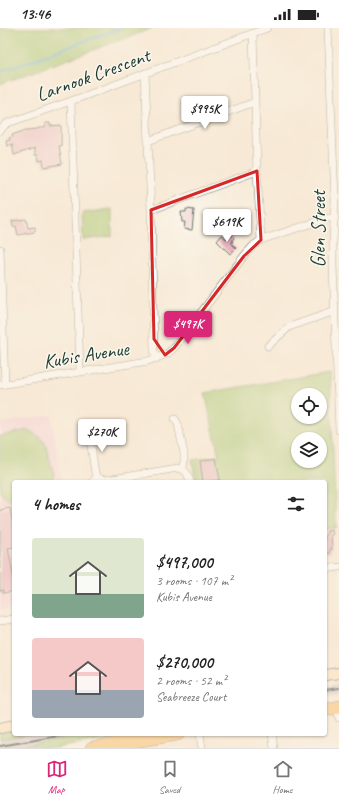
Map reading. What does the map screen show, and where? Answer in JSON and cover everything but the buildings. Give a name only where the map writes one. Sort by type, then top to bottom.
[{"type":"highway","points":[[92,748],[128,745],[169,736]]},
{"type":"street","name":"Larnook Crescent","points":[[0,131],[8,123],[267,28]]},
{"type":"street","name":"Glen Street","points":[[328,28],[336,243],[335,311],[339,430]]},
{"type":"street","points":[[253,34],[257,171],[261,240]]},
{"type":"street","points":[[145,73],[151,210],[154,351],[156,359]]},
{"type":"street","points":[[71,101],[80,372]]},
{"type":"street","points":[[148,141],[255,102]]},
{"type":"street","points":[[151,210],[257,171]]},
{"type":"street","name":"Kubis Avenue","points":[[2,385],[148,361],[165,355],[174,348],[254,245],[261,240],[328,218],[335,218]]},
{"type":"street","points":[[0,249],[2,385]]},
{"type":"street","points":[[268,346],[289,327],[335,311]]},
{"type":"street","points":[[154,339],[158,348],[165,355]]},
{"type":"street","points":[[175,419],[178,424],[184,454],[183,469]]},
{"type":"street","points":[[92,432],[90,439],[95,480],[106,480],[178,468],[183,469],[188,474],[190,480]]},
{"type":"street","points":[[327,569],[339,567]]},
{"type":"street","points":[[0,621],[12,619]]},
{"type":"street","points":[[327,675],[339,673]]},
{"type":"street","points":[[0,728],[12,726]]},
{"type":"street","points":[[200,736],[202,748]]},
{"type":"street","points":[[272,736],[274,748]]},
{"type":"highlighted area","points":[[257,171],[261,240],[244,256],[174,348],[165,355],[154,339],[151,210]]},
{"type":"shaded area","points":[[51,415],[62,480],[12,480],[12,608],[0,610],[0,423]]},
{"type":"shaded area","points":[[339,684],[339,694],[327,696],[327,686]]},
{"type":"shaded area","points":[[18,736],[79,736],[8,748],[0,748],[0,739]]},
{"type":"green space","points":[[0,28],[153,28],[0,84]]},
{"type":"green space","points":[[112,209],[112,236],[83,240],[82,213]]},
{"type":"green space","points":[[330,372],[336,528],[327,529],[327,480],[196,480],[192,460],[219,456],[205,393]]},
{"type":"green space","points":[[28,430],[40,437],[45,443],[54,474],[52,480],[12,480],[12,501],[0,493],[0,436]]},
{"type":"green space","points":[[12,730],[12,736],[18,736],[0,739],[0,733]]},
{"type":"green space","points":[[79,736],[128,736],[54,748],[8,748]]},
{"type":"waterway","points":[[0,72],[120,28]]},
{"type":"railway","points":[[327,690],[339,688]]},
{"type":"railway","points":[[0,746],[59,736]]}]
